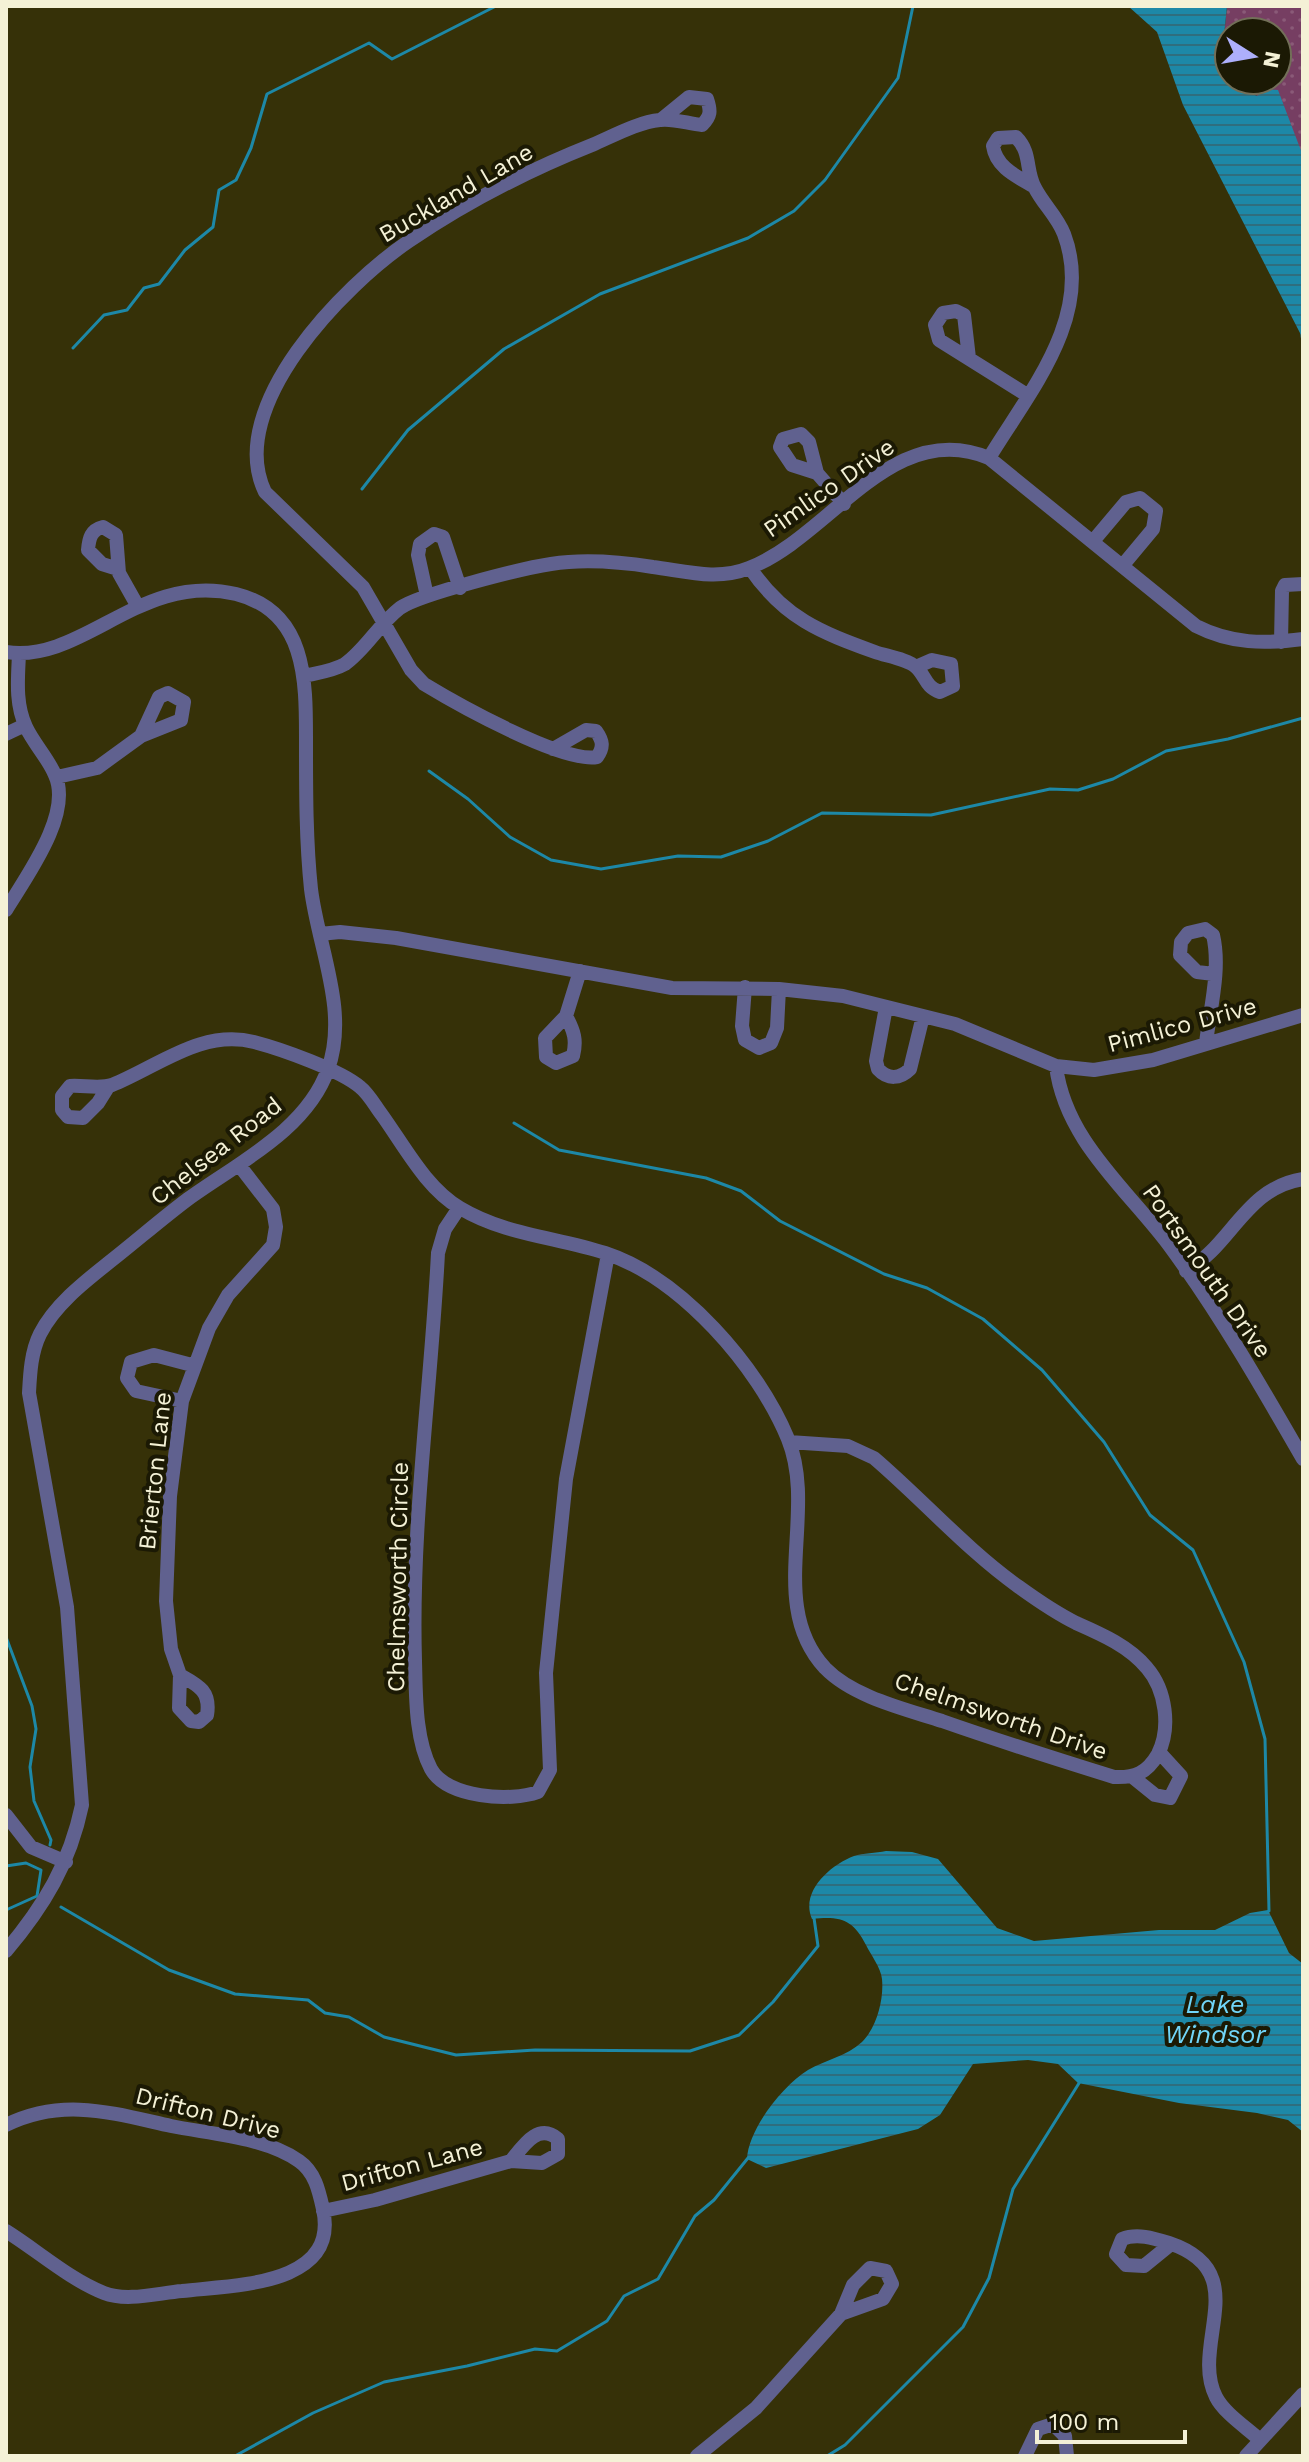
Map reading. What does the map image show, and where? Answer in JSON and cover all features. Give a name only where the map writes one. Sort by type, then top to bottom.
[{"type":"street","name":"Buckland Lane","points":[[553,749],[424,684],[411,670],[363,587],[277,506],[256,474],[257,440],[274,385],[346,297],[378,264],[410,240],[557,159],[662,119]]},
{"type":"street","points":[[989,458],[1049,361],[1073,296],[1073,267],[1064,235],[1033,186]]},
{"type":"street","points":[[969,358],[1027,395]]},
{"type":"street","name":"Pimlico Drive","points":[[304,676],[345,664],[382,623],[403,606],[427,596],[553,563],[622,564],[701,575],[750,568],[802,539],[876,476],[920,453],[958,449],[989,458],[1094,540],[1196,626],[1219,637],[1281,642],[1303,639]]},
{"type":"street","points":[[817,473],[844,504]]},
{"type":"street","points":[[1094,540],[1126,502],[1140,498],[1148,503],[1156,511],[1153,529],[1123,565]]},
{"type":"street","points":[[427,596],[418,555],[420,544],[434,534],[443,537],[450,548],[460,588]]},
{"type":"street","points":[[750,568],[764,589],[788,613],[842,640],[916,667]]},
{"type":"street","points":[[118,569],[137,605]]},
{"type":"street","points":[[1281,642],[1282,591],[1285,585],[1303,584]]},
{"type":"street","name":"Chelsea Road","points":[[6,1951],[51,1894],[66,1862],[82,1805],[83,1780],[67,1607],[29,1393],[39,1334],[83,1283],[299,1116],[329,1068],[333,1036],[331,978],[320,934],[306,836],[304,676],[295,641],[286,625],[265,604],[234,594],[186,590],[137,605],[61,645],[12,653]]},
{"type":"street","points":[[6,910],[50,834],[58,810],[57,777],[25,725],[12,653]]},
{"type":"street","points":[[6,734],[25,725]]},
{"type":"street","points":[[57,777],[97,768],[141,736]]},
{"type":"street","name":"Pimlico Drive","points":[[320,934],[340,932],[396,938],[672,988],[745,987],[843,996],[955,1024],[1056,1066],[1094,1070],[1153,1060],[1303,1015]]},
{"type":"street","points":[[566,1016],[580,971]]},
{"type":"street","points":[[1206,1043],[1214,974]]},
{"type":"street","points":[[745,987],[742,1026],[745,1040],[759,1048],[771,1043],[777,1028],[779,989]]},
{"type":"street","points":[[886,1007],[876,1061],[878,1069],[891,1077],[903,1076],[910,1069],[923,1016]]},
{"type":"street","name":"Chelmsworth Drive","points":[[108,1087],[189,1047],[221,1040],[253,1042],[329,1068],[362,1088],[434,1188],[459,1208],[518,1233],[608,1254],[656,1279],[721,1337],[768,1396],[789,1442],[800,1502],[795,1593],[798,1621],[810,1648],[827,1670],[890,1703],[1114,1777],[1134,1778],[1149,1767],[1159,1752]]},
{"type":"street","name":"Portsmouth Drive","points":[[1056,1066],[1059,1088],[1071,1120],[1186,1271],[1239,1350],[1303,1459]]},
{"type":"street","name":"Brierton Lane","points":[[180,1675],[171,1649],[166,1601],[170,1496],[182,1401],[192,1365],[228,1295],[273,1245],[276,1227],[273,1209],[239,1165]]},
{"type":"street","points":[[1186,1271],[1204,1261],[1262,1194],[1275,1186],[1303,1179]]},
{"type":"street","name":"Chelmsworth Circle","points":[[459,1208],[445,1229],[438,1253],[416,1550],[416,1694],[423,1748],[433,1772],[453,1787],[499,1800],[521,1798],[538,1792],[550,1770],[546,1673],[553,1580],[566,1479],[608,1254]]},
{"type":"street","points":[[182,1401],[136,1391],[127,1378],[128,1369],[137,1358],[146,1355],[192,1365]]},
{"type":"street","points":[[789,1442],[848,1446],[874,1458],[1015,1585],[1052,1610],[1113,1640],[1146,1666],[1159,1691],[1166,1717],[1159,1752],[1181,1776],[1176,1792],[1170,1798],[1163,1798],[1134,1778]]},
{"type":"street","points":[[6,1815],[31,1847],[66,1862]]},
{"type":"street","name":"Drifton Drive","points":[[6,2125],[31,2113],[67,2107],[106,2112],[262,2145],[297,2159],[310,2170],[325,2228],[320,2245],[295,2271],[269,2281],[131,2296],[106,2294],[6,2231]]},
{"type":"street","name":"Drifton Lane","points":[[323,2211],[375,2200],[511,2161]]},
{"type":"street","points":[[1171,2244],[1187,2249],[1212,2276],[1217,2297],[1210,2368],[1216,2398],[1260,2440]]},
{"type":"street","points":[[697,2456],[756,2408],[841,2314]]},
{"type":"street","points":[[1246,2456],[1303,2394]]},
{"type":"street","points":[[1025,2456],[1038,2429],[1053,2424],[1065,2436],[1067,2456]]},
{"type":"shaded area","points":[[1227,6],[1303,6],[1303,156],[1257,96],[1293,96],[1293,16],[1226,16]]},
{"type":"water","points":[[1128,6],[1227,6],[1226,16],[1213,16],[1213,96],[1280,96],[1303,156],[1303,350],[1300,333],[1183,105],[1157,32]]},
{"type":"water","name":"Lake Windsor","points":[[886,1851],[912,1852],[938,1859],[997,1928],[1034,1941],[1159,1930],[1215,1930],[1250,1913],[1268,1910],[1289,1953],[1303,1964],[1303,2132],[1288,2120],[1257,2113],[1179,2103],[1078,2083],[1058,2064],[1028,2060],[973,2064],[940,2115],[918,2129],[766,2168],[747,2159],[760,2122],[788,2087],[808,2070],[856,2047],[875,2021],[881,2004],[882,1979],[861,1936],[845,1921],[812,1919],[809,1909],[814,1890],[836,1866],[854,1856]]},
{"type":"waterway","points":[[73,348],[104,315],[127,310],[144,288],[159,284],[185,250],[213,227],[219,190],[236,180],[251,148],[267,94],[369,43],[392,59],[496,6]]},
{"type":"waterway","points":[[362,489],[408,430],[504,349],[600,294],[748,238],[794,211],[825,180],[898,78],[913,6]]},
{"type":"waterway","points":[[429,771],[468,799],[510,837],[551,860],[601,869],[678,856],[721,857],[768,841],[822,813],[931,815],[1050,789],[1078,790],[1113,779],[1166,751],[1228,739],[1303,718]]},
{"type":"waterway","points":[[514,1123],[559,1150],[706,1178],[741,1191],[780,1221],[884,1274],[927,1288],[983,1319],[1042,1370],[1104,1442],[1150,1515],[1193,1550],[1244,1662],[1265,1739],[1269,1911]]},
{"type":"waterway","points":[[6,1637],[32,1706],[36,1729],[30,1767],[34,1801],[51,1840],[50,1845]]},
{"type":"waterway","points":[[6,1866],[26,1863],[41,1870],[37,1896],[6,1910]]},
{"type":"waterway","points":[[61,1907],[169,1970],[235,1994],[308,2000],[325,2013],[349,2017],[384,2037],[456,2055],[535,2050],[690,2051],[739,2035],[773,2002],[818,1946],[814,1918]]},
{"type":"waterway","points":[[827,2456],[845,2445],[963,2327],[989,2278],[1013,2189],[1081,2080]]},
{"type":"waterway","points":[[235,2456],[313,2413],[384,2382],[535,2349],[557,2351],[607,2321],[624,2296],[658,2279],[695,2216],[714,2200],[748,2158]]}]
